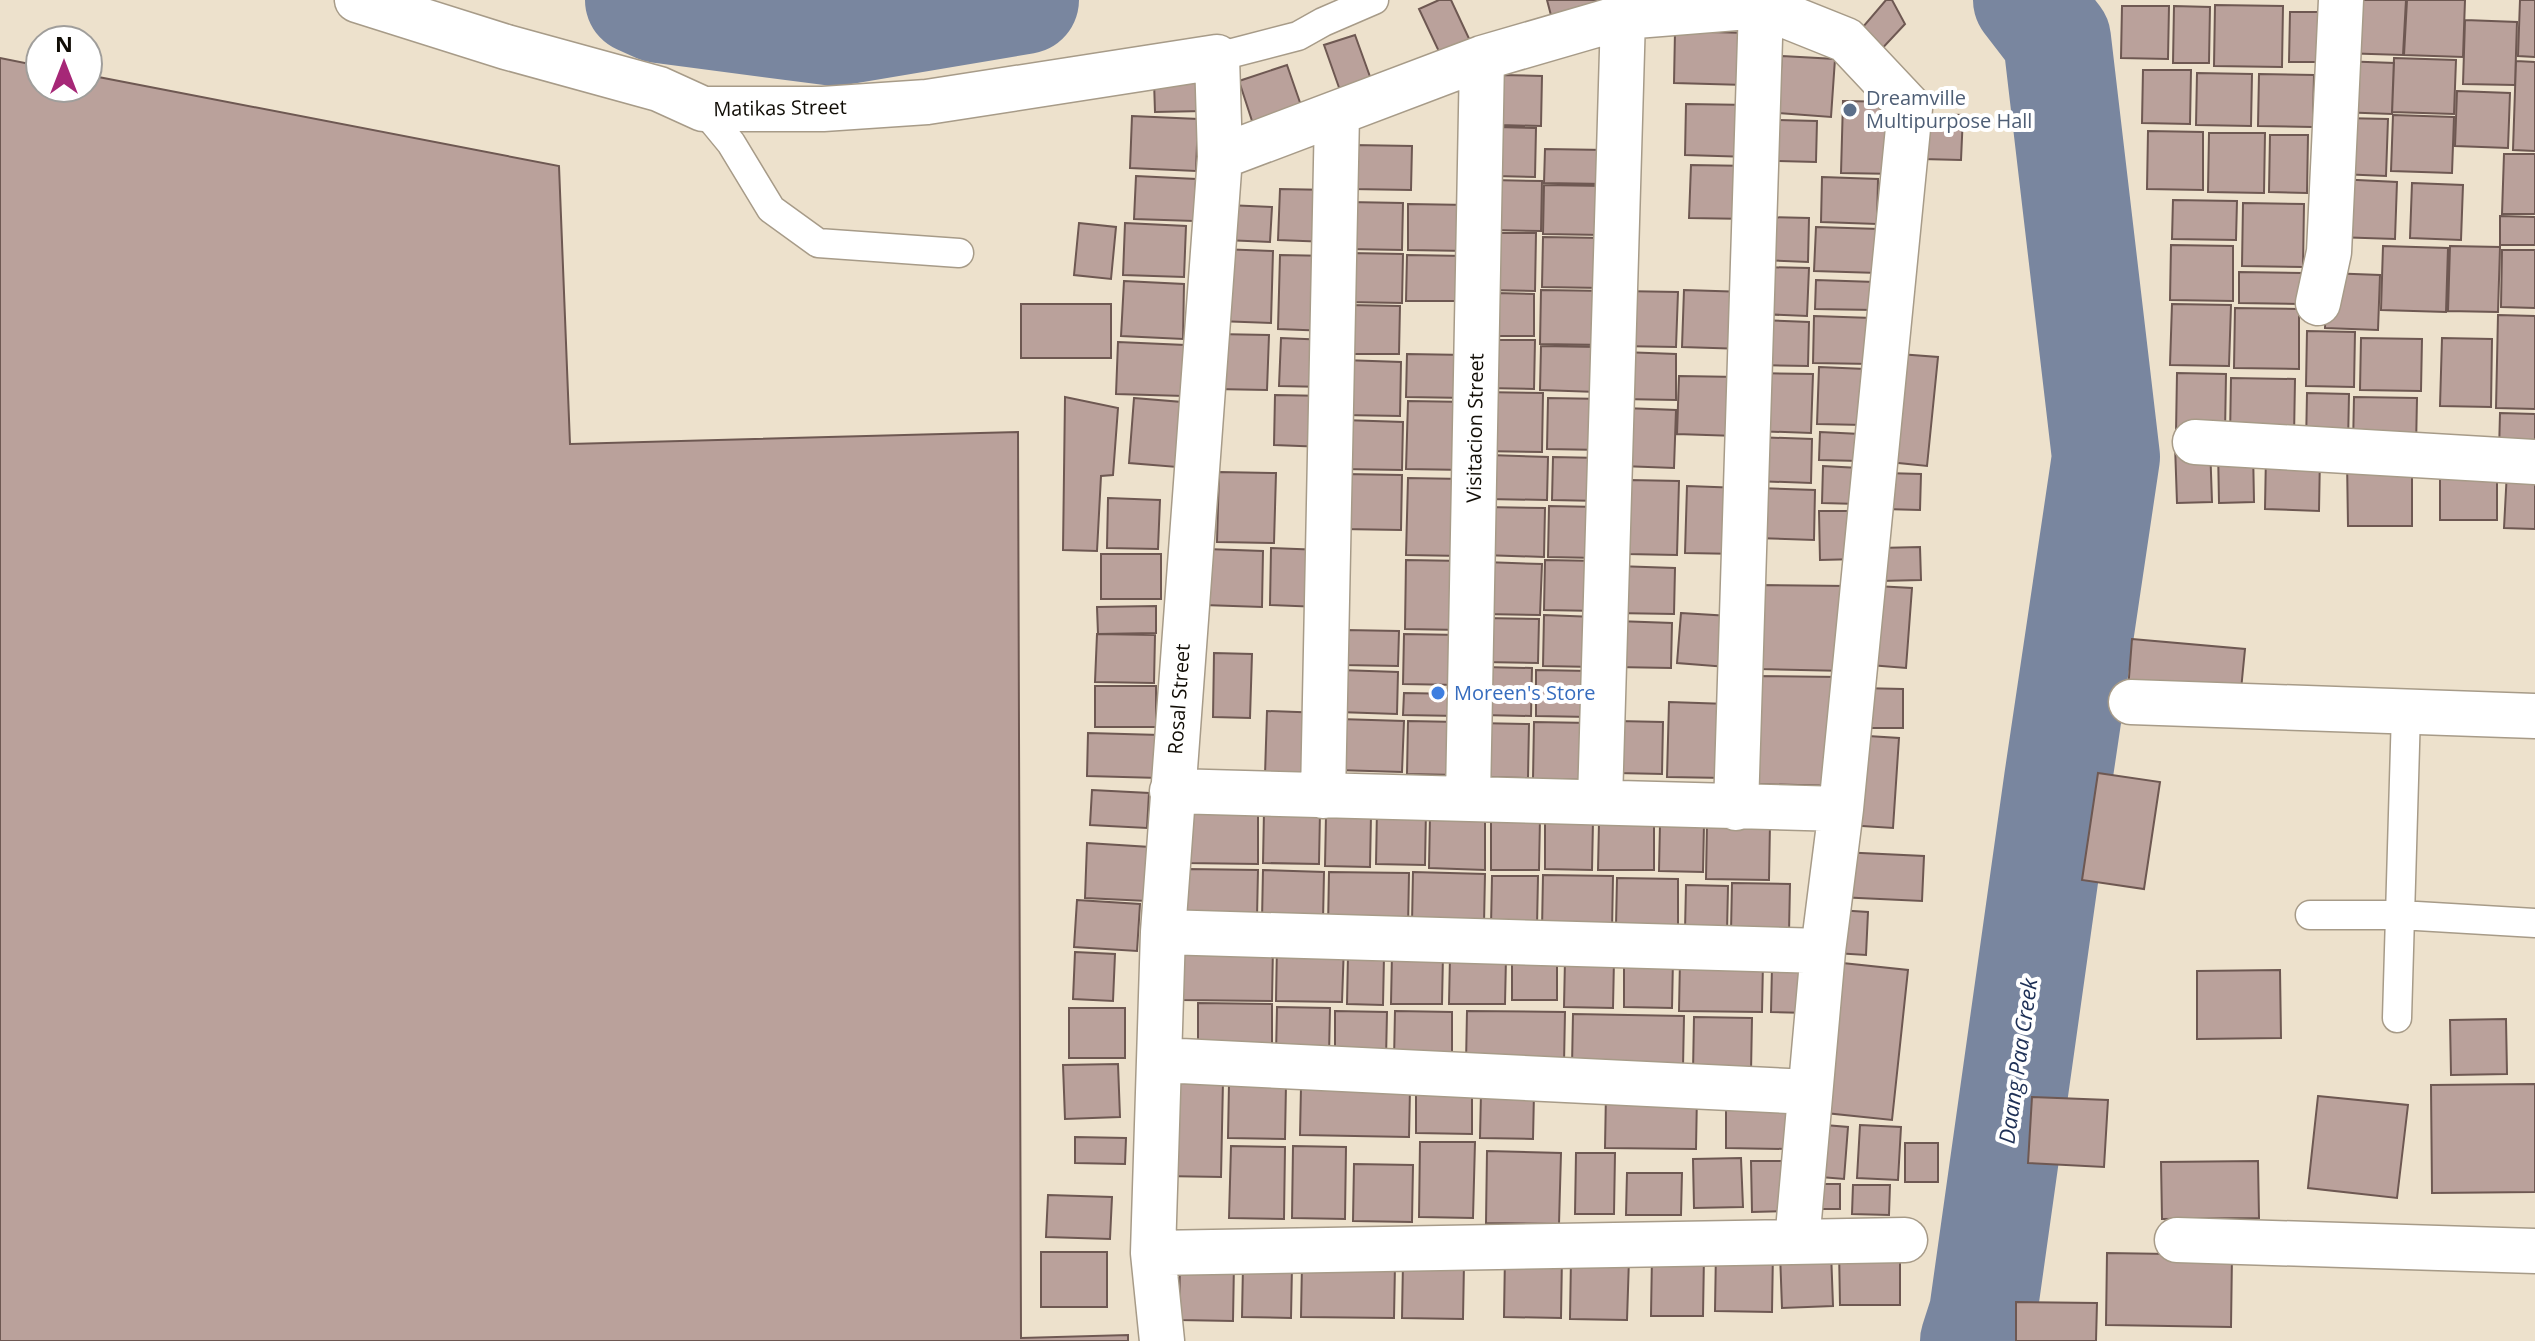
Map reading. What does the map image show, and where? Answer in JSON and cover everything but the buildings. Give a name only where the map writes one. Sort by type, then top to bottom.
[{"type":"street","name":"Matikas Street","points":[[357,0],[506,47],[659,89],[703,109],[823,109],[927,102],[1217,57]]},
{"type":"street","points":[[2318,303],[2329,252],[2341,0]]},
{"type":"street","points":[[1736,808],[1761,6]]},
{"type":"street","points":[[1220,157],[1482,58],[1623,17],[1761,6],[1846,40],[1910,108],[1841,809],[1823,951],[1797,1242]]},
{"type":"street","points":[[1600,801],[1623,17]]},
{"type":"street","name":"Rosal Street","points":[[1162,1341],[1153,1253],[1163,932],[1220,157],[1217,57]]},
{"type":"street","name":"Visitacion Street","points":[[1468,798],[1482,58]]},
{"type":"street","points":[[1323,796],[1337,114]]},
{"type":"street","points":[[2195,442],[2535,462]]},
{"type":"street","points":[[2131,702],[2535,716]]},
{"type":"street","points":[[1172,791],[1841,809]]},
{"type":"street","points":[[1163,932],[1823,951]]},
{"type":"street","points":[[1160,1060],[1810,1092]]},
{"type":"street","points":[[1153,1253],[1905,1240]]},
{"type":"street","points":[[2177,1240],[2535,1251]]},
{"type":"lane","points":[[1217,57],[1298,36],[1374,0]]},
{"type":"lane","points":[[703,109],[731,143],[771,209],[818,243],[959,253]]},
{"type":"lane","points":[[2397,1018],[2406,712]]},
{"type":"lane","points":[[2310,915],[2400,915],[2535,923]]},
{"type":"waterway","points":[[639,0],[659,9],[835,32],[1025,0]]},
{"type":"waterway","name":"Daang Paa Creek","points":[[1974,1341],[1983,1313],[2106,457],[2057,39],[2027,0]]},
{"type":"place","name":"Dreamville Multipurpose Hall","points":[[1850,110]]},
{"type":"place","name":"Moreen's Store","points":[[1438,693]]}]
